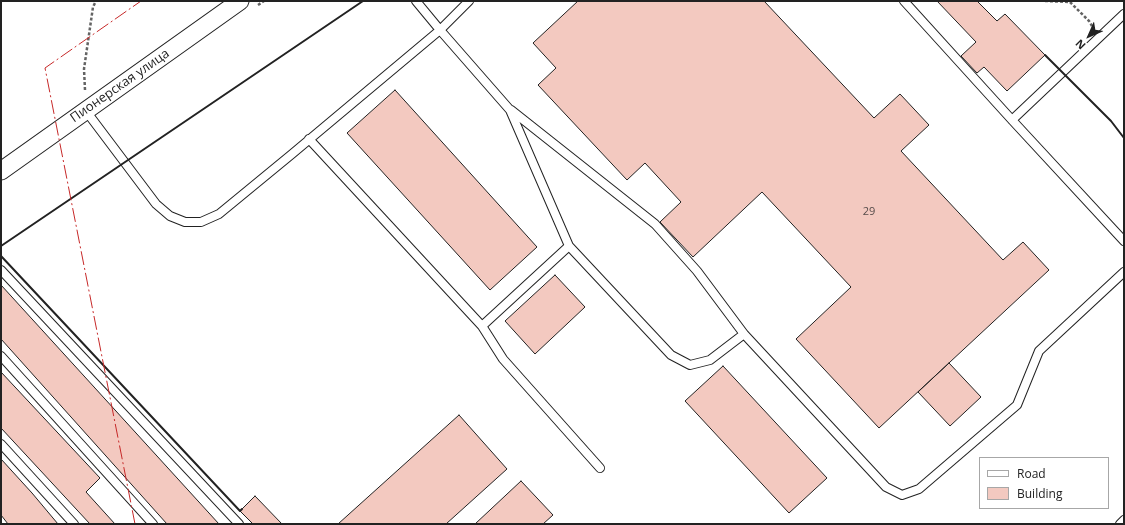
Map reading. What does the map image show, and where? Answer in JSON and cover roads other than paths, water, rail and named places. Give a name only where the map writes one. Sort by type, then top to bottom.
[{"type":"street","name":"Пионерская улица","points":[[1,171],[240,1]]},
{"type":"lane","points":[[416,1],[510,110],[655,224],[697,271],[744,334],[886,487],[902,495],[918,489],[1017,405],[1039,351],[1124,272]]},
{"type":"lane","points":[[86,111],[156,204],[170,216],[185,222],[201,222],[219,214],[309,140],[440,30],[469,1]]},
{"type":"lane","points":[[904,1],[1124,241]]},
{"type":"lane","points":[[1012,120],[1124,14]]},
{"type":"lane","points":[[510,110],[569,246],[671,355],[690,365],[710,360],[744,334]]},
{"type":"lane","points":[[309,140],[482,326],[503,360],[600,468]]},
{"type":"lane","points":[[482,326],[569,246]]},
{"type":"lane","points":[[1,270],[239,524]]},
{"type":"lane","points":[[1,356],[153,524]]},
{"type":"lane","points":[[1,444],[74,524]]},
{"type":"lane","points":[[1120,524],[1124,520]]}]
